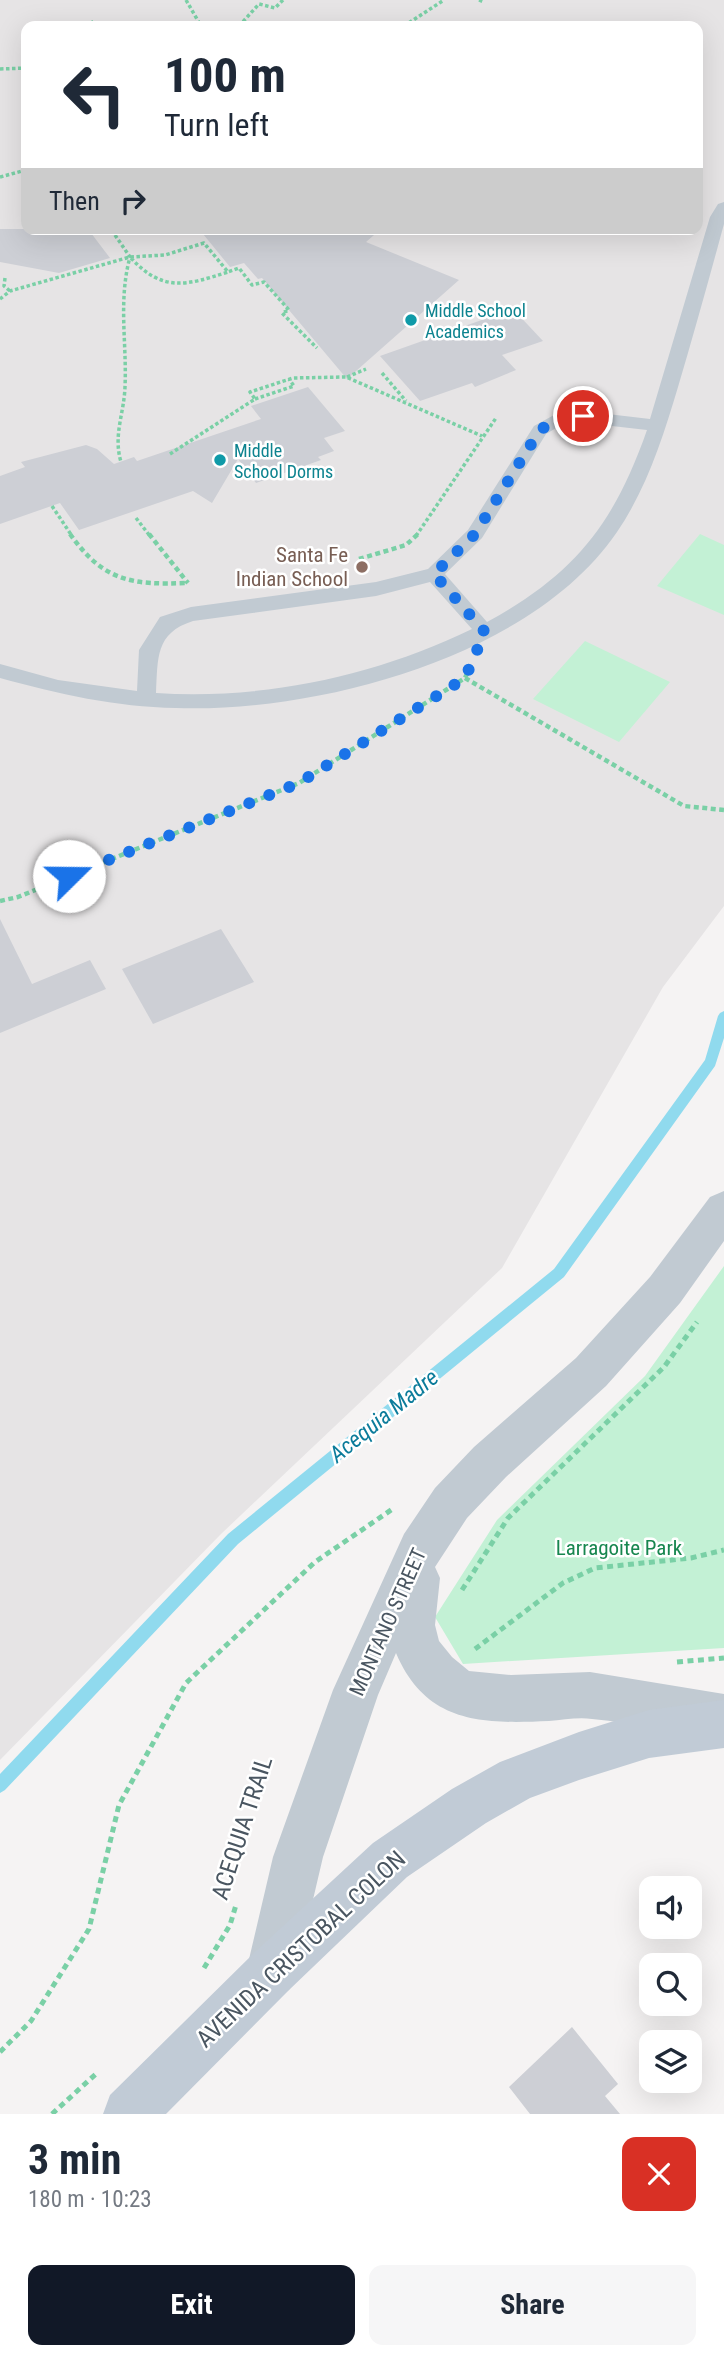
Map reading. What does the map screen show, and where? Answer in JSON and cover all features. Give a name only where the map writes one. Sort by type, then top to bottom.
[{"type":"street","name":"MONTANO STREET","points":[[271,1972],[298,1857],[406,1534],[451,1503],[490,1462],[591,1372],[665,1290],[724,1209]]},
{"type":"street","points":[[406,1534],[412,1625],[419,1653],[435,1674],[458,1692],[483,1698],[510,1699],[590,1695],[724,1721]]},
{"type":"street","name":"AVENIDA CRISTOBAL COLON","points":[[129,2114],[271,1972],[390,1860],[469,1806],[517,1779],[649,1734],[724,1721]]},
{"type":"lane","points":[[0,671],[63,688],[146,700],[197,702],[248,699],[333,686],[415,662],[485,632],[534,603],[586,558],[611,528],[630,495],[658,426],[721,212],[703,212]]},
{"type":"lane","points":[[146,700],[149,650],[167,622],[191,614],[376,589],[434,574],[475,534],[540,430],[565,415],[600,417],[658,426]]},
{"type":"lane","points":[[434,574],[485,632]]},
{"type":"path","points":[[186,0],[198,21]]},
{"type":"path","points":[[244,21],[259,4],[275,8],[283,0]]},
{"type":"path","points":[[412,21],[444,0]]},
{"type":"path","points":[[479,0],[484,2]]},
{"type":"path","points":[[0,69],[21,68]]},
{"type":"path","points":[[0,177],[21,171]]},
{"type":"path","points":[[115,235],[143,274],[168,285],[194,283],[239,268],[253,285],[264,282],[289,310],[282,313],[317,348]]},
{"type":"path","points":[[0,299],[10,291],[131,257],[165,255],[204,243],[228,272]]},
{"type":"path","points":[[121,462],[114,445],[125,389],[122,340],[124,274],[131,257]]},
{"type":"path","points":[[5,278],[4,286],[10,291]]},
{"type":"path","points":[[255,399],[250,392],[289,379],[346,377],[366,369]]},
{"type":"path","points":[[382,373],[409,404]]},
{"type":"path","points":[[346,377],[482,436]]},
{"type":"path","points":[[170,454],[255,399],[294,386],[289,379]]},
{"type":"path","points":[[348,561],[406,545],[422,530],[496,418]]},
{"type":"path","points":[[52,506],[91,563],[119,579],[153,585],[188,583],[136,518]]},
{"type":"path","points":[[0,901],[18,897],[299,783],[465,678],[485,632]]},
{"type":"path","points":[[465,678],[684,806],[724,810]]},
{"type":"path","points":[[459,1595],[508,1518],[664,1367],[701,1315]]},
{"type":"path","points":[[0,2052],[31,2021],[89,1929],[120,1805],[186,1683],[315,1562],[398,1506],[406,1534]]},
{"type":"path","points":[[468,1655],[564,1583],[595,1568],[691,1558],[724,1550]]},
{"type":"path","points":[[668,1662],[724,1657]]},
{"type":"path","name":"ACEQUIA TRAIL","points":[[198,1974],[230,1925],[238,1900]]},
{"type":"path","points":[[52,2114],[104,2067]]},
{"type":"shaded area","name":"Santa Fe Indian School","points":[[0,0],[724,0],[724,906],[663,987],[502,1268],[221,1534],[0,1760]]},
{"type":"green space","points":[[700,534],[724,545],[724,615],[657,586]]},
{"type":"green space","points":[[585,641],[670,682],[619,742],[533,699]]},
{"type":"green space","name":"Larragoite Park","points":[[724,1266],[724,1648],[463,1664],[435,1617],[497,1520],[645,1376]]},
{"type":"building","points":[[0,229],[21,229],[21,235],[93,235],[110,258],[59,273],[0,262]]},
{"type":"building","points":[[204,235],[374,235],[366,242],[459,280],[347,379],[262,278],[258,279],[244,263],[230,267]]},
{"type":"building","points":[[513,309],[543,341],[502,355],[516,370],[475,387],[472,383],[420,401],[380,356]]},
{"type":"building","name":"Middle School Dorms","points":[[308,387],[345,431],[324,438],[334,451],[318,457],[321,460],[256,483],[238,459],[212,503],[193,491],[79,530],[60,503],[0,524],[0,476],[25,467],[21,462],[86,445],[97,449],[114,464],[134,457],[137,461],[261,419],[251,406]]},
{"type":"building","points":[[0,919],[32,984],[90,960],[106,989],[0,1033]]},
{"type":"building","points":[[221,929],[254,982],[153,1024],[122,969]]},
{"type":"building","points":[[572,2027],[618,2084],[605,2096],[620,2114],[530,2114],[509,2087]]},
{"type":"waterway","name":"Acequia Madre","points":[[0,1785],[233,1539],[559,1273],[711,1062],[724,1016]]},
{"type":"place","name":"Middle School Academics","points":[[411,320]]},
{"type":"place","name":"Middle School Dorms","points":[[220,460]]},
{"type":"place","name":"Santa Fe Indian School","points":[[362,567]]},
{"type":"route","points":[[69,876],[299,783],[465,678],[485,632],[434,574],[475,534],[540,430],[565,415],[583,416]]}]
